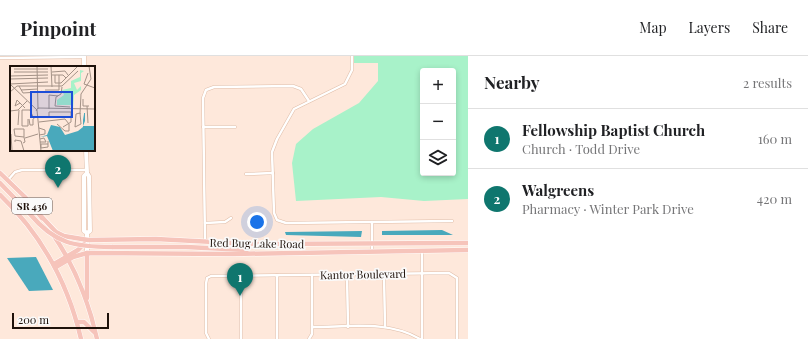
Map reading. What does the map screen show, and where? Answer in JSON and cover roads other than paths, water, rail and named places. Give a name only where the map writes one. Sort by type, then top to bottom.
[{"type":"main road","name":"SR 436","points":[[0,173],[25,197],[41,216],[68,259],[87,300],[97,339]]},
{"type":"main road","points":[[0,183],[43,228],[62,242],[79,246],[186,247],[292,252]]},
{"type":"main road","name":"SR 436","points":[[0,195],[31,228],[55,266],[77,322],[81,339]]},
{"type":"main road","points":[[41,216],[56,232],[64,236],[88,240]]},
{"type":"main road","name":"Red Bug Lake Road","points":[[68,259],[88,240],[156,239],[252,244],[467,243]]},
{"type":"main road","points":[[422,251],[429,246],[461,246],[467,243]]},
{"type":"main road","name":"Red Bug Lake Road","points":[[55,266],[68,259],[87,253],[233,254],[468,250]]},
{"type":"main road","points":[[87,253],[87,300]]},
{"type":"main road","points":[[77,322],[84,322],[96,333]]},
{"type":"street","points":[[352,56],[352,70],[345,84],[294,109],[277,139],[272,152],[274,213],[277,220],[280,222],[452,221]]},
{"type":"street","points":[[0,58],[84,57]]},
{"type":"street","points":[[206,242],[203,127],[204,93],[210,88],[293,86],[301,89],[309,101]]},
{"type":"street","points":[[203,127],[234,127]]},
{"type":"street","points":[[86,151],[87,172],[84,176],[84,231],[87,233],[88,240],[87,253]]},
{"type":"street","points":[[8,180],[15,172],[22,170],[87,172]]},
{"type":"street","points":[[246,174],[273,173]]},
{"type":"street","points":[[205,223],[226,222],[231,218]]},
{"type":"street","points":[[372,222],[372,251]]},
{"type":"street","points":[[312,327],[385,327],[404,331],[421,339],[422,251]]},
{"type":"street","name":"Kantor Boulevard","points":[[208,339],[206,333],[206,284],[208,278],[215,275],[449,273],[457,278],[458,339]]},
{"type":"street","points":[[347,274],[348,327]]},
{"type":"street","points":[[384,274],[385,327]]},
{"type":"street","points":[[241,275],[241,339]]},
{"type":"street","points":[[277,275],[277,339]]},
{"type":"street","points":[[309,339],[312,334],[312,275]]},
{"type":"water","points":[[442,230],[453,235],[382,235],[382,231]]},
{"type":"water","points":[[362,231],[361,237],[286,235],[285,232]]},
{"type":"water","points":[[36,257],[53,290],[29,291],[7,258]]},
{"type":"place","name":"Walgreens","points":[[58,188]]},
{"type":"place","name":"Fellowship Baptist Church","points":[[240,296]]}]
